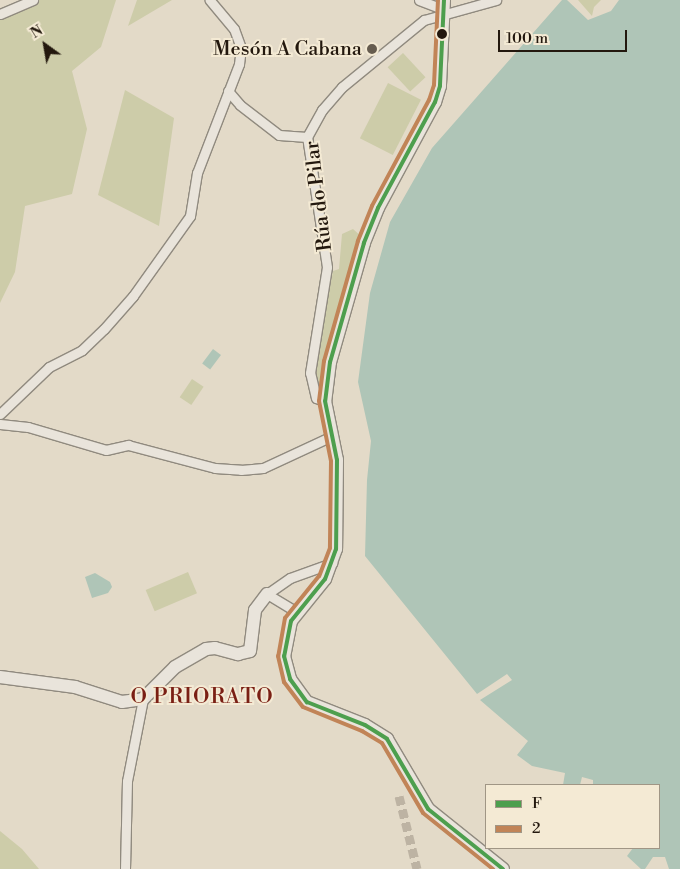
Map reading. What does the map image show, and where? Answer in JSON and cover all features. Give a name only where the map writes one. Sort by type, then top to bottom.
[{"type":"main road","points":[[443,9],[440,86],[435,102],[386,192],[364,243],[330,362],[325,401],[337,472],[336,540],[332,563],[318,589],[297,612],[285,638],[285,662],[290,678],[307,702],[365,725],[387,739],[428,809],[503,869]]},
{"type":"main road","points":[[0,677],[66,685],[122,702],[143,699],[175,667],[206,649],[238,654],[250,651],[254,610],[267,594]]},
{"type":"street","points":[[0,14],[33,0]]},
{"type":"street","points":[[0,414],[49,367],[82,350],[104,329],[190,216],[197,172],[239,64],[240,38],[210,0]]},
{"type":"street","points":[[419,0],[443,9]]},
{"type":"street","name":"Rúa do Pilar","points":[[325,401],[316,398],[311,379],[327,267],[308,138],[322,110],[342,87],[424,20],[443,9],[496,0]]},
{"type":"street","points":[[228,91],[240,105],[279,136],[308,138]]},
{"type":"street","points":[[0,424],[28,427],[106,450],[128,445],[215,468],[241,470],[263,468],[332,436]]},
{"type":"street","points":[[297,612],[267,594],[290,578],[332,563]]},
{"type":"street","points":[[125,869],[127,781],[143,699]]},
{"type":"shaded area","points":[[40,0],[116,0],[101,47],[72,71],[87,129],[72,194],[25,206],[15,272],[0,303],[0,13]]},
{"type":"shaded area","points":[[137,0],[172,0],[128,26]]},
{"type":"shaded area","points":[[562,0],[567,0],[588,20],[611,11],[619,0],[680,0],[680,869],[669,869],[665,857],[653,857],[645,869],[641,869],[627,856],[632,849],[660,849],[660,784],[593,784],[593,780],[582,777],[580,784],[563,784],[565,773],[532,766],[517,755],[528,741],[480,700],[512,680],[507,674],[477,694],[365,556],[367,480],[371,441],[358,382],[370,293],[390,222],[432,148]]},
{"type":"shaded area","points":[[578,0],[601,0],[594,7],[592,16]]},
{"type":"shaded area","points":[[403,53],[426,77],[410,91],[388,67]]},
{"type":"shaded area","points":[[388,83],[421,100],[393,155],[360,138]]},
{"type":"shaded area","points":[[125,90],[174,118],[159,226],[98,195]]},
{"type":"shaded area","points":[[353,229],[362,237],[319,392],[313,374],[333,271],[339,269],[342,234]]},
{"type":"shaded area","points":[[213,349],[221,355],[210,369],[202,363]]},
{"type":"shaded area","points":[[192,379],[204,387],[191,405],[180,397]]},
{"type":"shaded area","points":[[188,572],[197,593],[155,611],[146,590]]},
{"type":"shaded area","points":[[95,573],[110,582],[112,587],[108,593],[92,598],[85,577]]},
{"type":"shaded area","points":[[0,831],[22,849],[39,869],[0,869]]},
{"type":"tunnel","points":[[399,796],[417,869]]},
{"type":"transit line","name":"2","points":[[438,0],[434,85],[429,100],[372,206],[358,241],[324,361],[319,401],[331,461],[330,548],[319,576],[285,618],[278,656],[284,682],[303,707],[362,731],[382,743],[423,813],[493,869]]},
{"type":"transit line","name":"F","points":[[444,0],[440,86],[435,102],[378,208],[364,243],[330,362],[325,401],[337,460],[336,549],[325,579],[291,621],[284,656],[290,679],[307,702],[365,725],[387,739],[428,809],[503,869]]},
{"type":"place","name":"Mesón A Cabana","points":[[372,49]]},
{"type":"district","name":"O PRIORATO","points":[[202,697]]}]
